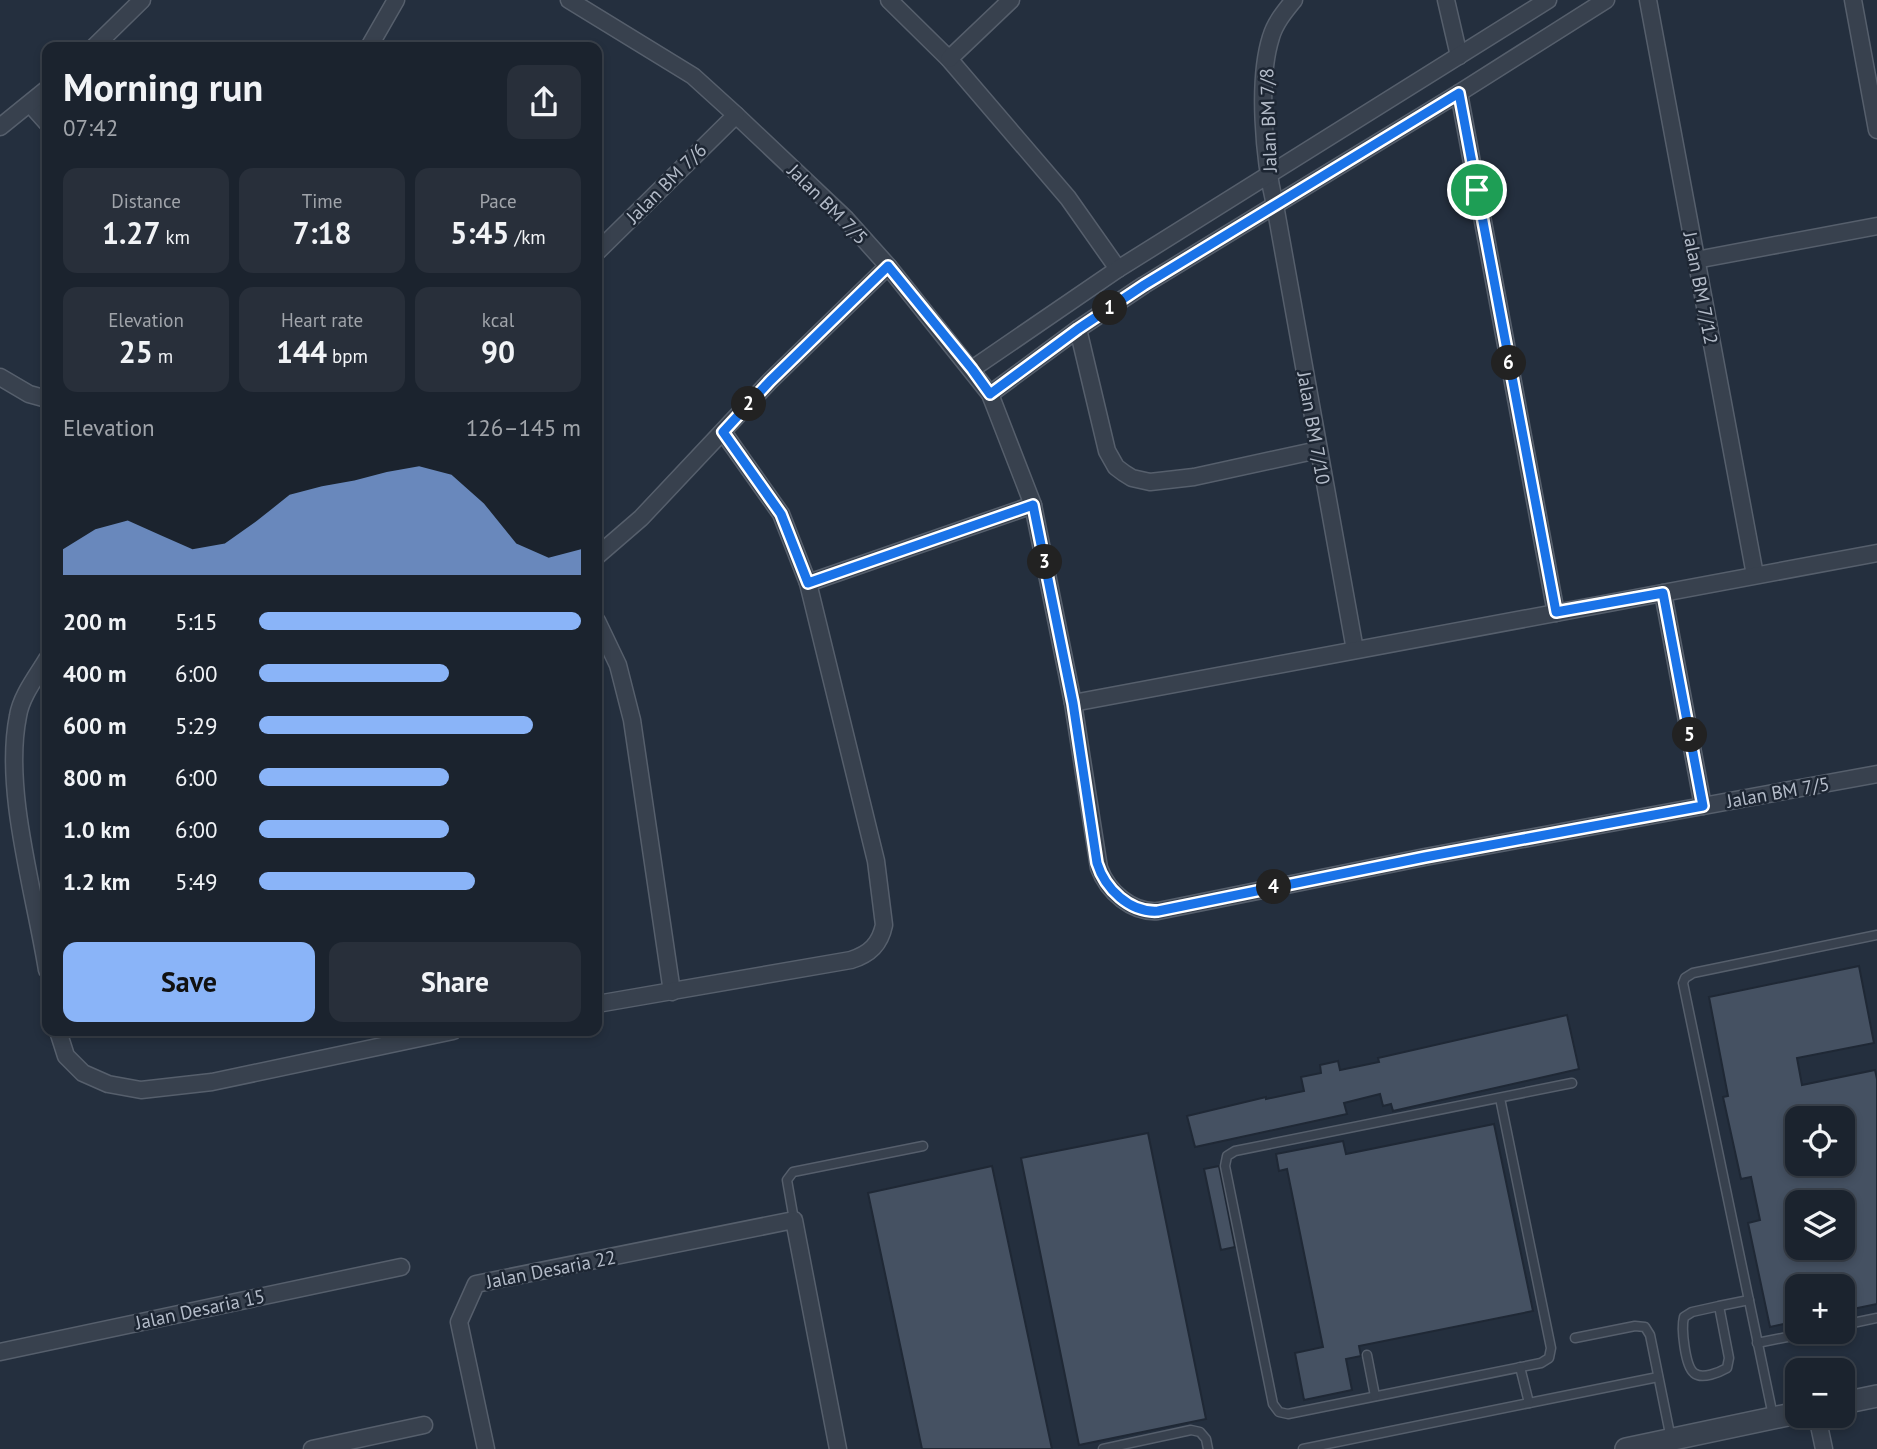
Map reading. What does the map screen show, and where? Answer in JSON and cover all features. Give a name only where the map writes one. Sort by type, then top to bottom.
[{"type":"street","points":[[99,42],[142,0]]},
{"type":"street","points":[[372,42],[396,0]]},
{"type":"street","name":"Jalan BM 7/5","points":[[569,0],[692,76],[736,115],[846,219],[888,266],[990,394],[1033,505],[1073,703],[1099,868],[1123,900],[1143,910],[1158,911],[1425,857],[1877,774]]},
{"type":"street","points":[[889,0],[949,59],[1068,198],[1118,270]]},
{"type":"street","points":[[949,59],[1011,0]]},
{"type":"street","name":"Jalan BM 7/8","points":[[1275,205],[1268,176],[1264,93],[1266,61],[1271,35],[1282,13],[1294,0]]},
{"type":"street","points":[[1446,0],[1459,56]]},
{"type":"street","points":[[972,369],[1118,270],[1548,0]]},
{"type":"street","points":[[990,394],[1078,329],[1144,285],[1606,0]]},
{"type":"street","name":"Jalan BM 7/12","points":[[1648,0],[1755,576]]},
{"type":"street","points":[[1853,0],[1877,130]]},
{"type":"street","points":[[0,127],[42,93]]},
{"type":"street","points":[[1459,93],[1556,612]]},
{"type":"street","points":[[30,104],[42,118]]},
{"type":"street","name":"Jalan BM 7/6","points":[[602,247],[736,115]]},
{"type":"street","name":"Jalan BM 7/10","points":[[1275,205],[1355,650]]},
{"type":"street","points":[[1696,260],[1877,226]]},
{"type":"street","points":[[602,552],[641,518],[770,381],[888,266]]},
{"type":"street","points":[[1078,329],[1107,452],[1116,467],[1132,478],[1150,482],[1194,477],[1318,450]]},
{"type":"street","points":[[0,377],[29,394],[42,397]]},
{"type":"street","points":[[602,1003],[851,960],[870,951],[884,925],[876,860],[808,583],[781,514],[723,432]]},
{"type":"street","points":[[808,583],[1033,505]]},
{"type":"street","points":[[1073,703],[1877,553]]},
{"type":"street","points":[[1663,593],[1703,806]]},
{"type":"street","points":[[602,631],[618,665],[632,720],[671,992]]},
{"type":"street","points":[[42,668],[18,713],[14,752],[19,821],[42,943]]},
{"type":"street","points":[[60,1036],[66,1056],[83,1073],[108,1084],[141,1090],[212,1082],[429,1036]]},
{"type":"street","points":[[794,1220],[838,1449]]},
{"type":"street","name":"Jalan Desaria 22","points":[[486,1449],[459,1322],[476,1284],[794,1220]]},
{"type":"street","name":"Jalan Desaria 15","points":[[0,1352],[401,1267]]},
{"type":"street","points":[[1855,1401],[1877,1396]]},
{"type":"street","points":[[1637,1448],[1785,1416]]},
{"type":"street","points":[[312,1449],[424,1425]]},
{"type":"street","points":[[1820,1428],[1824,1449]]},
{"type":"lane","points":[[1773,1418],[1683,983],[1685,978],[1693,973],[1877,934]]},
{"type":"lane","points":[[1500,1098],[1551,1348],[1549,1358],[1541,1363],[1288,1414],[1279,1412],[1273,1404],[1225,1166],[1227,1156],[1235,1151],[1572,1083]]},
{"type":"lane","points":[[794,1220],[787,1180],[793,1172],[923,1146]]},
{"type":"lane","points":[[1719,1306],[1729,1358],[1727,1368],[1719,1373],[1699,1376],[1694,1374],[1689,1366],[1682,1327],[1684,1317],[1692,1312],[1719,1306],[1749,1300]]},
{"type":"lane","points":[[1855,1323],[1877,1318]]},
{"type":"lane","points":[[1575,1338],[1635,1325],[1645,1327],[1650,1335],[1671,1439]]},
{"type":"lane","points":[[1758,1343],[1785,1338]]},
{"type":"lane","points":[[1367,1355],[1375,1396]]},
{"type":"lane","points":[[1520,1367],[1529,1403]]},
{"type":"lane","points":[[1303,1449],[1658,1377]]},
{"type":"lane","points":[[1103,1449],[1191,1430],[1200,1432],[1208,1449]]},
{"type":"building","points":[[1859,966],[1874,1043],[1797,1058],[1802,1085],[1875,1070],[1877,1304],[1855,1309],[1855,1274],[1785,1274],[1785,1324],[1770,1327],[1748,1223],[1760,1220],[1751,1177],[1741,1179],[1723,1097],[1728,1096],[1709,997]]},
{"type":"building","points":[[1567,1015],[1579,1069],[1393,1111],[1391,1104],[1383,1106],[1380,1094],[1344,1103],[1347,1114],[1195,1147],[1187,1116],[1304,1091],[1301,1077],[1321,1073],[1320,1065],[1338,1061],[1340,1070],[1379,1062],[1378,1058]]},
{"type":"building","points":[[1494,1124],[1533,1311],[1359,1346],[1361,1356],[1346,1359],[1352,1390],[1304,1400],[1295,1353],[1323,1347],[1287,1169],[1279,1171],[1276,1154],[1343,1141],[1346,1154]]},
{"type":"building","points":[[1148,1133],[1206,1419],[1079,1445],[1021,1158]]},
{"type":"building","points":[[992,1166],[1052,1449],[922,1449],[868,1193]]},
{"type":"building","points":[[1219,1166],[1235,1247],[1221,1250],[1204,1169]]},
{"type":"route","points":[[1459,93],[1477,190],[1556,612],[1663,593],[1703,806],[1425,857],[1158,911],[1128,905],[1107,883],[1097,863],[1073,703],[1033,505],[808,583],[781,514],[723,432],[770,381],[888,266],[990,394],[1078,329],[1144,285],[1459,93]]}]
